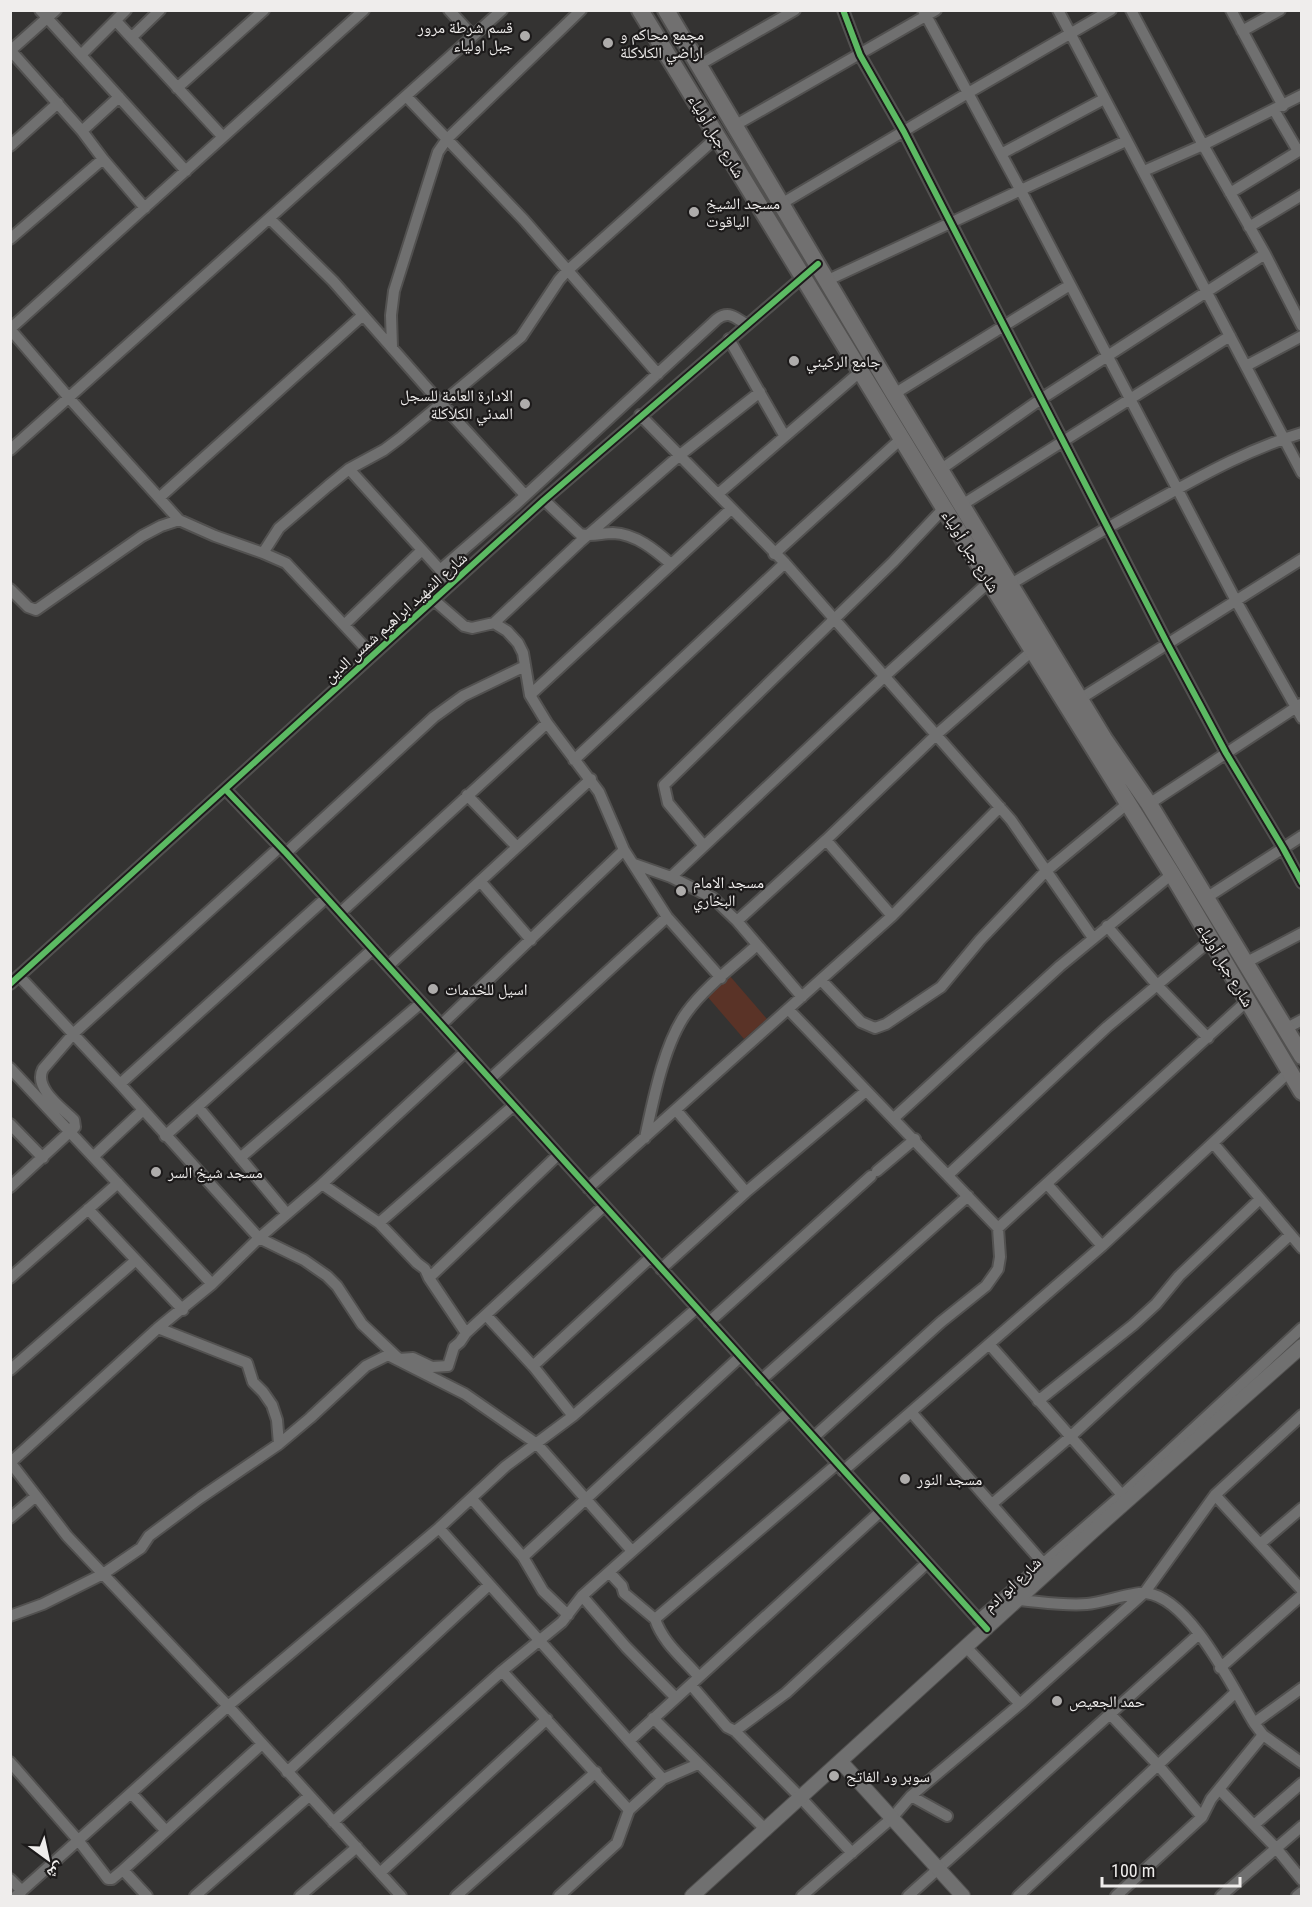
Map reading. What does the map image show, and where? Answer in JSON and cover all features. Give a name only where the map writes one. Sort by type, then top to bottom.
[{"type":"main road","name":"شارع جبل أولياء","points":[[640,10],[944,508],[1172,874],[1302,1092]]},
{"type":"main road","name":"شارع جبل أولياء","points":[[666,10],[940,470],[1080,699],[1149,804],[1302,1056]]},
{"type":"street","points":[[56,10],[44,15],[11,51],[82,131],[145,208]]},
{"type":"street","points":[[81,55],[126,10]]},
{"type":"street","points":[[132,37],[160,10]]},
{"type":"street","points":[[177,88],[264,10]]},
{"type":"street","points":[[363,10],[10,329],[179,519],[215,536],[286,563],[372,655]]},
{"type":"street","points":[[449,10],[473,36]]},
{"type":"street","points":[[10,450],[502,10]]},
{"type":"street","points":[[392,348],[391,315],[398,274],[435,161],[447,139],[581,10]]},
{"type":"street","points":[[699,65],[795,10]]},
{"type":"street","points":[[843,10],[860,55],[904,132],[1167,643],[1226,753],[1302,883]]},
{"type":"street","points":[[734,126],[860,55],[925,13],[936,10]]},
{"type":"street","points":[[1058,10],[1302,472]]},
{"type":"street","points":[[782,204],[1111,10]]},
{"type":"street","points":[[1131,10],[1302,326]]},
{"type":"street","points":[[1230,193],[1300,150],[1231,10]]},
{"type":"street","points":[[1242,31],[1280,10]]},
{"type":"street","points":[[925,13],[1235,599],[1300,710],[1226,753],[1149,804]]},
{"type":"street","points":[[44,15],[186,171]]},
{"type":"street","points":[[116,21],[223,138]]},
{"type":"street","points":[[1144,171],[1203,145],[1302,95]]},
{"type":"street","points":[[406,96],[524,220],[658,374]]},
{"type":"street","points":[[82,131],[119,97]]},
{"type":"street","points":[[1001,154],[1104,99]]},
{"type":"street","points":[[10,146],[58,103]]},
{"type":"street","points":[[263,553],[279,528],[349,469],[368,460],[400,438],[521,338],[567,271],[718,136]]},
{"type":"street","points":[[828,280],[950,221],[1126,141]]},
{"type":"street","points":[[10,239],[103,159]]},
{"type":"street","points":[[1249,227],[1302,195]]},
{"type":"street","points":[[270,219],[333,281],[525,495]]},
{"type":"street","points":[[940,470],[1041,399],[1265,254]]},
{"type":"street","name":"شارع الشهيد ابراهيم شمس الدين","points":[[10,984],[544,500],[818,264]]},
{"type":"street","points":[[894,394],[1070,285]]},
{"type":"street","points":[[440,570],[724,314],[747,324]]},
{"type":"street","points":[[159,498],[363,315]]},
{"type":"street","points":[[962,505],[1230,336]]},
{"type":"street","points":[[1246,366],[1302,336]]},
{"type":"street","points":[[729,339],[784,435]]},
{"type":"street","points":[[718,494],[861,371]]},
{"type":"street","points":[[434,600],[464,626],[472,628],[495,623],[587,536],[680,454],[760,392]]},
{"type":"street","points":[[640,415],[785,563],[1000,807],[1093,938]]},
{"type":"street","points":[[1011,584],[1237,457],[1302,433]]},
{"type":"street","points":[[774,554],[902,438]]},
{"type":"street","points":[[557,465],[568,479]]},
{"type":"street","points":[[349,469],[452,583]]},
{"type":"street","points":[[544,500],[575,531],[587,536],[615,533],[625,535],[654,549],[671,564]]},
{"type":"street","points":[[530,695],[731,508]]},
{"type":"street","points":[[704,846],[668,803],[664,785],[893,562],[944,508]]},
{"type":"street","points":[[10,589],[28,608],[36,610],[142,536],[179,519]]},
{"type":"street","points":[[344,625],[422,550]]},
{"type":"street","points":[[1080,699],[1235,599],[1302,559]]},
{"type":"street","points":[[574,760],[785,563]]},
{"type":"street","points":[[671,877],[885,675],[990,581]]},
{"type":"street","points":[[495,623],[518,643],[523,653],[530,695],[547,723],[591,779],[609,812],[624,849],[667,917],[721,978]]},
{"type":"street","points":[[737,921],[936,735],[1033,650]]},
{"type":"street","points":[[10,1187],[72,1132],[75,1123],[45,1090],[40,1075],[74,1034],[434,717],[464,696],[525,666]]},
{"type":"street","points":[[339,913],[547,723]]},
{"type":"street","points":[[388,966],[591,779]]},
{"type":"street","points":[[226,790],[373,949],[983,1625],[1043,1563],[1122,1495],[1302,1328]]},
{"type":"street","points":[[467,795],[517,847]]},
{"type":"street","points":[[821,980],[861,1022],[875,1028],[886,1024],[941,987],[980,940],[1045,872],[1127,804]]},
{"type":"street","points":[[588,1188],[892,916],[1000,807]]},
{"type":"street","points":[[1206,898],[1302,836]]},
{"type":"street","points":[[826,840],[892,916]]},
{"type":"street","points":[[441,1025],[624,849]]},
{"type":"street","points":[[634,864],[671,877],[713,898],[737,921],[802,997]]},
{"type":"street","points":[[894,1118],[1093,938],[1172,874]]},
{"type":"street","points":[[480,881],[531,940]]},
{"type":"street","points":[[120,1084],[326,898]]},
{"type":"street","points":[[490,1080],[667,917]]},
{"type":"street","points":[[1107,926],[1157,985],[1208,1038]]},
{"type":"street","points":[[1245,963],[1302,933]]},
{"type":"street","points":[[948,1175],[1107,1027],[1211,940]]},
{"type":"street","points":[[645,1138],[654,1096],[677,1028],[685,1014],[696,1000],[757,945]]},
{"type":"street","points":[[165,1136],[373,949]]},
{"type":"street","points":[[20,976],[259,1238],[295,1255],[327,1276],[362,1324],[399,1359],[413,1358],[432,1367],[448,1366],[454,1347],[466,1333],[604,1206]]},
{"type":"street","points":[[998,1228],[1247,1001]]},
{"type":"street","points":[[240,1158],[421,1003]]},
{"type":"street","points":[[789,1010],[998,1228],[1000,1257],[998,1269],[986,1286],[941,1322],[814,1437]]},
{"type":"street","points":[[1285,1029],[1302,1020]]},
{"type":"street","points":[[401,1896],[67,1536],[11,1462],[158,1328],[183,1310],[212,1284],[259,1238],[322,1184],[465,1052]]},
{"type":"street","points":[[10,1068],[212,1284]]},
{"type":"street","points":[[655,1618],[911,1412],[1102,1246],[1289,1072]]},
{"type":"street","points":[[661,1269],[746,1192],[866,1091]]},
{"type":"street","points":[[379,1223],[513,1106]]},
{"type":"street","points":[[198,1107],[287,1214]]},
{"type":"street","points":[[94,1156],[143,1110]]},
{"type":"street","points":[[676,1110],[746,1192]]},
{"type":"street","points":[[10,1124],[43,1158]]},
{"type":"street","points":[[709,1322],[874,1173],[915,1139]]},
{"type":"street","points":[[1213,1143],[1302,1248]]},
{"type":"street","points":[[429,1278],[558,1155]]},
{"type":"street","points":[[10,1278],[118,1183]]},
{"type":"street","points":[[322,1184],[379,1223],[400,1243],[425,1269],[466,1333]]},
{"type":"street","points":[[1047,1184],[1102,1246]]},
{"type":"street","points":[[761,1380],[968,1196]]},
{"type":"street","points":[[1038,1401],[1141,1318],[1179,1276],[1260,1199]]},
{"type":"street","points":[[88,1209],[183,1310]]},
{"type":"street","points":[[992,1504],[1070,1437],[1290,1235]]},
{"type":"street","points":[[534,1366],[650,1258]]},
{"type":"street","points":[[10,1370],[136,1260]]},
{"type":"street","points":[[10,1879],[19,1894],[228,1707],[439,1528],[506,1466],[573,1416],[697,1308]]},
{"type":"street","points":[[486,1314],[534,1366],[573,1416]]},
{"type":"street","points":[[158,1328],[247,1363],[253,1382],[272,1405],[277,1420],[279,1444]]},
{"type":"street","points":[[989,1344],[1122,1495]]},
{"type":"street","name":"شارع ابو ادم","points":[[692,1896],[967,1648],[983,1625],[1019,1600],[1093,1531],[1302,1346]]},
{"type":"street","points":[[10,1616],[43,1604],[103,1574],[141,1548],[149,1536],[279,1444],[372,1361],[388,1355],[465,1394],[537,1443],[632,1551]]},
{"type":"street","points":[[523,1557],[740,1357]]},
{"type":"street","points":[[333,1822],[502,1671],[540,1642],[568,1615],[582,1596],[789,1412]]},
{"type":"street","points":[[911,1412],[1043,1563]]},
{"type":"street","points":[[801,1896],[892,1818],[911,1796],[1020,1704],[1144,1592],[1215,1495],[1302,1415]]},
{"type":"street","points":[[1215,1495],[1302,1590]]},
{"type":"street","points":[[10,1518],[36,1496]]},
{"type":"street","points":[[472,1499],[523,1557],[543,1591],[568,1615]]},
{"type":"street","points":[[1260,1544],[1302,1508]]},
{"type":"street","points":[[629,1741],[880,1512]]},
{"type":"street","points":[[439,1528],[663,1779]]},
{"type":"street","points":[[735,1731],[786,1693],[926,1564]]},
{"type":"street","points":[[609,1572],[622,1586],[624,1593],[655,1618],[659,1632],[699,1677]]},
{"type":"street","points":[[286,1772],[489,1585]]},
{"type":"street","points":[[1019,1600],[1088,1604],[1144,1592],[1166,1600],[1180,1610],[1199,1634],[1263,1735],[1302,1763]]},
{"type":"street","points":[[1220,1668],[1302,1595]]},
{"type":"street","points":[[582,1596],[626,1647],[676,1698]]},
{"type":"street","points":[[908,1896],[1199,1634]]},
{"type":"street","points":[[967,1648],[1020,1704]]},
{"type":"street","points":[[502,1671],[629,1810]]},
{"type":"street","points":[[691,1685],[727,1727],[735,1731],[852,1853]]},
{"type":"street","points":[[1018,1896],[1236,1692]]},
{"type":"street","points":[[1254,1723],[1300,1692]]},
{"type":"street","points":[[1110,1714],[1158,1765],[1202,1817]]},
{"type":"street","points":[[653,1718],[766,1830]]},
{"type":"street","points":[[380,1873],[547,1719]]},
{"type":"street","points":[[1116,1896],[1202,1817],[1211,1799],[1263,1735]]},
{"type":"street","points":[[10,1762],[78,1840],[108,1879],[112,1879],[262,1744]]},
{"type":"street","points":[[841,1762],[963,1896]]},
{"type":"street","points":[[559,1896],[618,1843],[629,1810],[663,1779],[698,1764]]},
{"type":"street","points":[[456,1896],[596,1772]]},
{"type":"street","points":[[1254,1825],[1302,1783]]},
{"type":"street","points":[[1220,1790],[1276,1848],[1302,1880]]},
{"type":"street","points":[[131,1793],[166,1831]]},
{"type":"street","points":[[195,1896],[309,1796]]},
{"type":"street","points":[[911,1796],[947,1816]]},
{"type":"street","points":[[1221,1896],[1302,1826]]},
{"type":"street","points":[[300,1896],[357,1847]]},
{"type":"street","points":[[123,1870],[147,1896]]},
{"type":"street","points":[[1297,1896],[1302,1892]]},
{"type":"shaded area","points":[[729,975],[767,1019],[744,1039],[706,995]]},
{"type":"cycle path","points":[[843,10],[860,55],[904,132],[1167,643],[1226,753],[1302,883]]},
{"type":"cycle path","points":[[10,984],[544,500],[818,264]]},
{"type":"cycle path","points":[[226,790],[286,853],[987,1629]]},
{"type":"place","name":"قسم شرطة مرور جبل اولياء","points":[[525,36]]},
{"type":"place","name":"مجمع محاكم و اراضي الكلاكلة","points":[[608,43]]},
{"type":"place","name":"مسجد الشيخ الياقوت","points":[[694,212]]},
{"type":"place","name":"جامع الركيني","points":[[794,361]]},
{"type":"place","name":"الادارة العامة للسجل المدني الكلاكلة","points":[[525,404]]},
{"type":"place","name":"مسجد الامام البخاري","points":[[681,891]]},
{"type":"place","name":"اسيل للخدمات","points":[[433,989]]},
{"type":"place","name":"مسجد شيخ السر","points":[[156,1172]]},
{"type":"place","name":"مسجد النور","points":[[905,1479]]},
{"type":"place","name":"حمد الجعيص","points":[[1057,1701]]},
{"type":"place","name":"سوبر ود الفاتح","points":[[834,1776]]}]
